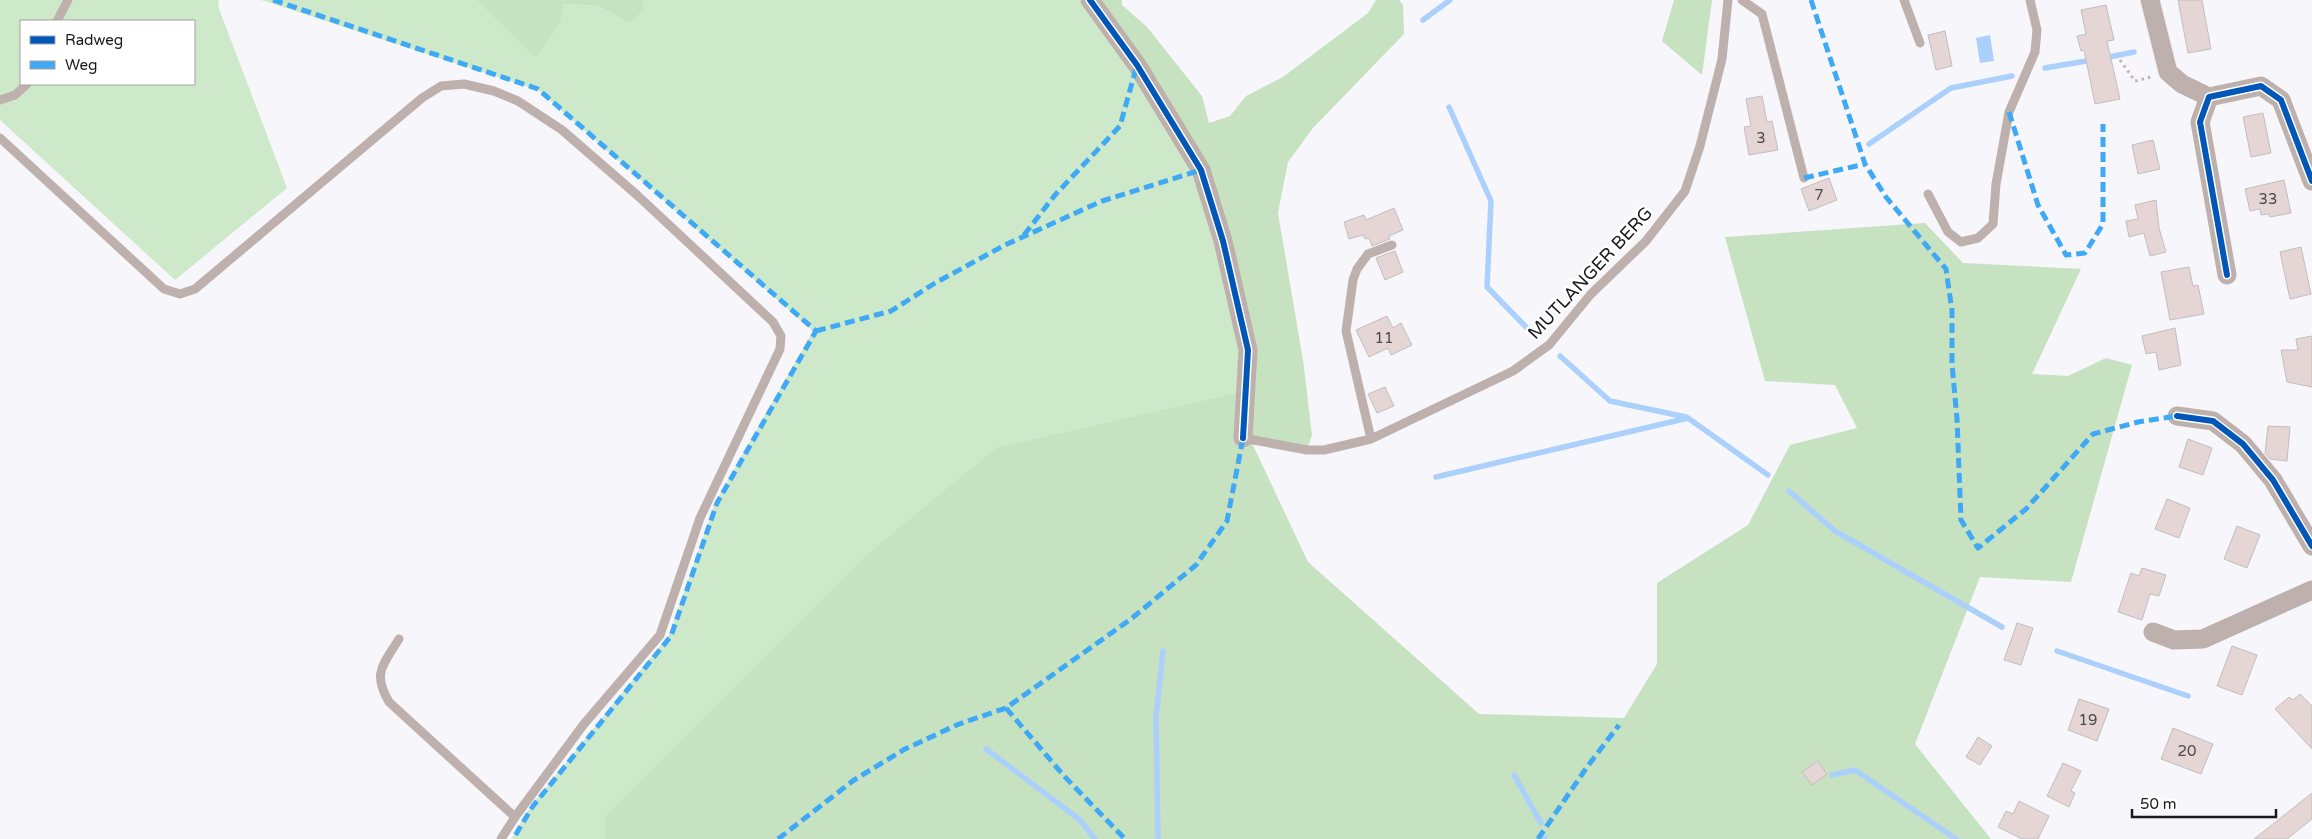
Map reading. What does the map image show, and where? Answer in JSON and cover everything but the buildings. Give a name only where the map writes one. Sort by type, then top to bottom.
[{"type":"street","points":[[1090,0],[1137,64],[1201,170],[1223,240],[1248,350],[1243,438]]},
{"type":"street","points":[[2150,0],[2168,72],[2182,84],[2209,97],[2261,86],[2281,100],[2312,181]]},
{"type":"street","points":[[2209,97],[2200,122],[2227,275]]},
{"type":"street","points":[[2177,416],[2213,421],[2243,444],[2273,480],[2312,546]]},
{"type":"street","points":[[2153,632],[2174,640],[2202,639],[2312,590]]},
{"type":"lane","points":[[58,20],[68,0]]},
{"type":"lane","name":"MUTLANGER BERG","points":[[1243,438],[1268,445],[1308,450],[1324,450],[1371,439],[1513,371],[1549,345],[1591,294],[1646,241],[1685,191],[1700,146],[1722,59],[1728,0]]},
{"type":"lane","points":[[1742,0],[1762,14],[1804,178]]},
{"type":"lane","points":[[1904,0],[1920,43]]},
{"type":"lane","points":[[1928,194],[1948,232],[1961,242],[1978,238],[1993,224],[1996,184],[2009,112],[2036,52],[2037,30],[2030,0]]},
{"type":"lane","points":[[0,138],[164,289],[180,294],[195,289],[422,98],[441,86],[464,84],[494,91],[518,101],[562,130],[637,195],[773,322],[782,336],[780,349],[700,518],[660,635],[584,724],[515,817],[501,839]]},
{"type":"lane","points":[[0,100],[15,95],[26,85]]},
{"type":"lane","points":[[1371,439],[1346,331],[1353,280],[1357,269],[1368,254],[1392,245]]},
{"type":"lane","points":[[399,640],[381,668],[379,685],[389,702],[515,817]]},
{"type":"path","points":[[2120,60],[2135,81],[2168,72]]},
{"type":"green space","points":[[0,0],[219,0],[218,6],[287,188],[175,280],[0,120]]},
{"type":"green space","points":[[261,0],[476,0],[535,58],[562,4],[598,6],[630,23],[645,9],[643,0],[1090,0],[1201,170],[1223,241],[1247,391],[605,816],[605,839],[511,839],[531,806],[669,635],[715,503],[813,331],[538,90]]},
{"type":"green space","points":[[476,0],[643,0],[645,9],[630,23],[598,6],[563,4],[560,23],[535,58]]},
{"type":"green space","points":[[1090,0],[1122,0],[1122,5],[1147,27],[1202,96],[1209,123],[1230,116],[1246,96],[1283,77],[1368,13],[1376,0],[1399,0],[1403,5],[1404,34],[1313,128],[1288,162],[1278,213],[1303,360],[1312,435],[1307,450],[1251,441],[1308,562],[1479,714],[1624,718],[1657,664],[1657,583],[1748,525],[1790,445],[1857,428],[1835,385],[1765,381],[1725,237],[1925,223],[1963,263],[2081,269],[2032,374],[2068,376],[2106,358],[2132,365],[2071,582],[1980,577],[1915,744],[1991,839],[605,839],[605,816],[869,553],[996,448],[1246,391],[1248,350],[1201,170]]},
{"type":"green space","points":[[1674,0],[1712,0],[1702,75],[1662,41]]},
{"type":"water","points":[[1990,35],[1994,61],[1980,63],[1976,38]]},
{"type":"waterway","points":[[1423,20],[1450,0]]},
{"type":"waterway","points":[[2104,58],[2134,52]]},
{"type":"waterway","points":[[2045,68],[2092,60]]},
{"type":"waterway","points":[[1869,144],[1951,88],[2012,76]]},
{"type":"waterway","points":[[1449,107],[1491,201],[1487,287],[1528,329]]},
{"type":"waterway","points":[[1560,356],[1610,401],[1686,417]]},
{"type":"waterway","points":[[1436,477],[1688,418],[1768,475]]},
{"type":"waterway","points":[[1789,491],[1835,531],[2002,627]]},
{"type":"waterway","points":[[1158,839],[1156,717],[1163,651]]},
{"type":"waterway","points":[[2057,651],[2188,696]]},
{"type":"waterway","points":[[986,749],[1079,819],[1095,839]]},
{"type":"waterway","points":[[1832,775],[1855,770],[1956,839]]},
{"type":"waterway","points":[[1514,775],[1541,823]]},
{"type":"marked path","points":[[273,0],[538,89],[816,331],[717,503],[671,636],[533,806],[513,839]]},
{"type":"marked path","points":[[1811,0],[1865,164],[1886,197],[1946,269],[1952,311],[1952,364],[1957,419],[1961,520],[1978,548],[2026,509],[2093,434],[2138,422],[2177,416]]},
{"type":"marked path","points":[[1024,235],[1055,195],[1120,126],[1137,65]]},
{"type":"marked path","points":[[2009,112],[2038,205],[2066,255],[2085,253],[2103,224],[2103,124]]},
{"type":"marked path","points":[[1804,178],[1865,164]]},
{"type":"marked path","points":[[816,331],[891,311],[935,283],[1005,245],[1102,201],[1201,170]]},
{"type":"marked path","points":[[778,839],[854,780],[905,749],[959,724],[1006,708],[1131,619],[1196,565],[1227,521],[1243,438]]},
{"type":"marked path","points":[[1006,708],[1065,777],[1125,839]]},
{"type":"marked path","points":[[1538,839],[1587,767],[1619,725]]},
{"type":"cycle path","points":[[1090,0],[1137,65],[1201,170],[1223,241],[1248,350],[1243,438]]},
{"type":"cycle path","points":[[2227,275],[2200,122],[2209,97],[2261,86],[2281,100],[2312,181]]},
{"type":"cycle path","points":[[2177,416],[2213,421],[2243,444],[2273,480],[2312,546]]}]
